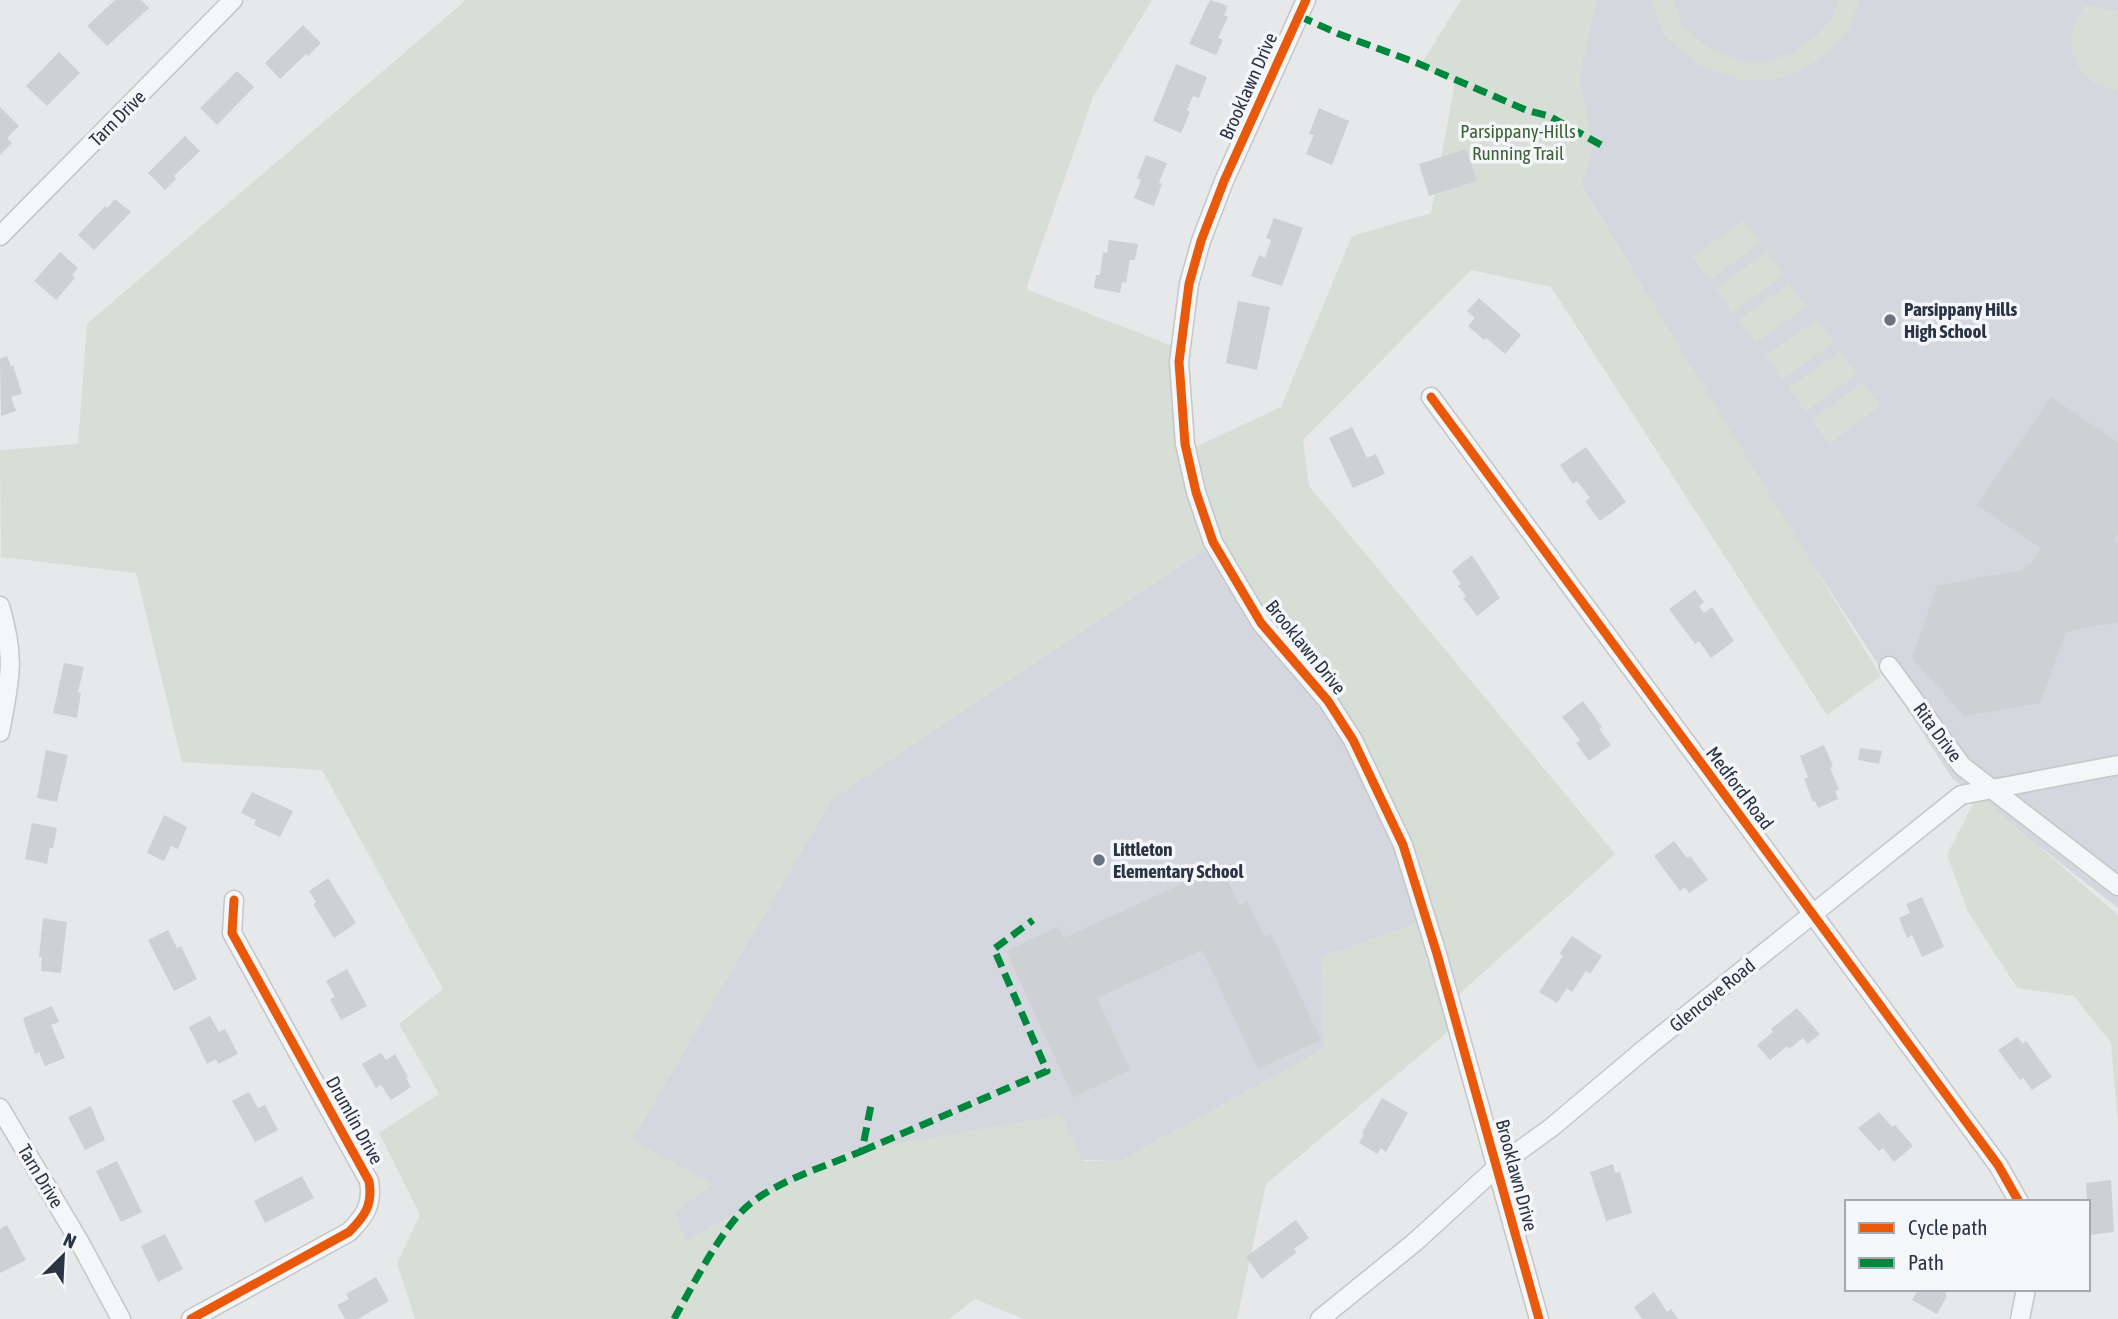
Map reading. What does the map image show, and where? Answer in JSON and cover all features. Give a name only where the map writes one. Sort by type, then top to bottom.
[{"type":"street","name":"Tarn Drive","points":[[0,236],[233,0]]},
{"type":"street","name":"Brooklawn Drive","points":[[1306,0],[1224,181],[1201,241],[1189,284],[1180,362],[1185,444],[1196,492],[1213,542],[1261,623],[1328,701],[1353,740],[1403,845],[1437,954],[1539,1319]]},
{"type":"street","name":"Medford Road","points":[[1431,397],[1998,1165],[2018,1200]]},
{"type":"street","points":[[0,606],[11,655],[11,680],[0,732]]},
{"type":"street","name":"Rita Drive","points":[[1889,666],[1962,766],[1992,789]]},
{"type":"street","points":[[1992,789],[2118,765]]},
{"type":"street","name":"Glencove Road","points":[[1320,1319],[1415,1242],[1497,1167],[1552,1127],[1961,795],[1992,789]]},
{"type":"street","points":[[1992,789],[2118,886]]},
{"type":"street","name":"Drumlin Drive","points":[[191,1319],[349,1232],[365,1216],[371,1193],[369,1181],[232,933],[234,900]]},
{"type":"street","name":"Tarn Drive","points":[[0,1108],[79,1241],[121,1319]]},
{"type":"street","points":[[2020,1319],[2026,1291]]},
{"type":"shaded area","name":"Parsippany Hills High School","points":[[1568,0],[2118,0],[2118,908],[1952,778],[1782,517],[1543,122]]},
{"type":"shaded area","name":"Littleton Elementary School","points":[[1214,543],[1374,774],[1423,921],[1322,957],[1324,1049],[1120,1161],[843,1153],[685,1242],[675,1213],[712,1184],[632,1140],[832,799]]},
{"type":"green space","name":"Parsippany-Hills Running Trail","points":[[466,0],[1152,0],[1093,97],[1026,289],[1183,350],[1191,449],[1281,407],[1352,236],[1431,213],[1455,82],[1420,66],[1461,0],[1597,0],[1579,78],[1593,146],[1581,186],[1881,676],[1827,715],[1551,287],[1471,270],[1303,440],[1309,486],[1615,854],[1448,1004],[1455,1026],[1266,1184],[1237,1319],[1024,1319],[975,1299],[949,1319],[415,1319],[397,1263],[420,1215],[379,1133],[439,1094],[399,1024],[443,989],[322,770],[182,762],[136,573],[1,557],[0,450],[78,444],[87,324]],"holes":[[[1214,543],[1374,774],[1423,921],[1322,957],[1324,1049],[1120,1161],[1083,1161],[1061,1115],[843,1153],[685,1242],[675,1213],[713,1184],[632,1140],[832,799]]]},
{"type":"green space","points":[[1651,0],[1673,0],[1682,25],[1709,48],[1742,61],[1768,61],[1790,54],[1815,37],[1831,20],[1839,0],[1860,0],[1848,30],[1828,53],[1799,72],[1772,81],[1738,80],[1699,65],[1665,37]]},
{"type":"green space","points":[[2086,5],[2118,11],[2118,90],[2102,87],[2090,80],[2080,70],[2074,58],[2073,32],[2077,18]]},
{"type":"green space","points":[[1744,220],[1761,243],[1709,281],[1692,257]]},
{"type":"green space","points":[[1767,251],[1784,275],[1732,313],[1715,289]]},
{"type":"green space","points":[[1789,283],[1807,306],[1755,344],[1738,320]]},
{"type":"green space","points":[[1817,319],[1834,342],[1782,380],[1765,356]]},
{"type":"green space","points":[[1840,351],[1857,374],[1806,412],[1788,388]]},
{"type":"green space","points":[[1863,382],[1880,406],[1829,444],[1811,420]]},
{"type":"green space","points":[[1978,794],[2118,915],[2118,1124],[2111,1043],[2074,996],[2017,988],[1968,912],[1947,855]]},
{"type":"building","points":[[115,0],[141,0],[149,8],[107,46],[87,26]]},
{"type":"building","points":[[1210,0],[1228,6],[1224,15],[1228,17],[1218,38],[1223,40],[1216,55],[1189,44]]},
{"type":"building","points":[[303,25],[321,43],[280,79],[265,63]]},
{"type":"building","points":[[59,52],[80,73],[47,106],[26,86]]},
{"type":"building","points":[[1176,64],[1207,77],[1199,98],[1193,96],[1181,133],[1153,121]]},
{"type":"building","points":[[237,71],[254,87],[217,125],[200,108]]},
{"type":"building","points":[[0,107],[19,126],[7,138],[12,143],[0,155]]},
{"type":"building","points":[[1319,108],[1349,121],[1332,165],[1306,154],[1314,135],[1309,134]]},
{"type":"building","points":[[185,136],[200,151],[174,176],[176,179],[165,190],[148,173]]},
{"type":"building","points":[[1466,149],[1477,181],[1429,196],[1419,164]]},
{"type":"building","points":[[1146,155],[1167,163],[1154,206],[1134,198],[1141,180],[1137,178]]},
{"type":"building","points":[[115,199],[131,212],[94,250],[78,235]]},
{"type":"building","points":[[1274,218],[1303,228],[1282,286],[1251,276],[1259,255],[1265,258],[1271,240],[1266,238]]},
{"type":"building","points":[[1109,240],[1138,244],[1135,260],[1130,260],[1126,283],[1122,282],[1120,293],[1094,288],[1096,275],[1100,275],[1103,252],[1107,253]]},
{"type":"building","points":[[60,252],[78,268],[72,275],[75,278],[56,300],[34,281]]},
{"type":"building","points":[[1479,298],[1521,335],[1505,354],[1468,326],[1475,318],[1467,311]]},
{"type":"building","points":[[1238,301],[1270,307],[1257,370],[1226,363]]},
{"type":"building","points":[[7,356],[11,367],[13,365],[22,394],[11,397],[16,411],[1,416],[0,359]]},
{"type":"building","points":[[2051,397],[2118,442],[2118,534],[2113,541],[2118,543],[2118,622],[2066,632],[2040,703],[1964,716],[1912,658],[1937,586],[2018,572],[2031,564],[2041,548],[1977,505]]},
{"type":"building","points":[[1352,427],[1367,458],[1376,454],[1385,474],[1353,488],[1329,438]]},
{"type":"building","points":[[1586,447],[1626,502],[1600,521],[1585,501],[1590,498],[1577,481],[1573,484],[1560,465]]},
{"type":"building","points":[[1472,555],[1500,598],[1477,616],[1463,598],[1466,596],[1452,571]]},
{"type":"building","points":[[1695,590],[1704,602],[1699,606],[1704,613],[1712,607],[1734,641],[1711,658],[1699,641],[1695,644],[1669,609]]},
{"type":"building","points":[[64,663],[84,667],[78,692],[81,693],[77,718],[53,713]]},
{"type":"building","points":[[1583,701],[1611,745],[1589,761],[1576,743],[1580,740],[1562,717]]},
{"type":"building","points":[[1824,745],[1839,789],[1835,791],[1838,799],[1818,808],[1804,779],[1808,777],[1800,756]]},
{"type":"building","points":[[1860,748],[1882,751],[1879,764],[1858,760]]},
{"type":"building","points":[[46,750],[68,755],[57,802],[37,798]]},
{"type":"building","points":[[252,792],[293,811],[280,837],[254,825],[256,820],[241,813]]},
{"type":"building","points":[[164,815],[187,827],[178,849],[171,846],[164,861],[147,853]]},
{"type":"building","points":[[32,823],[57,828],[47,864],[25,859]]},
{"type":"building","points":[[1674,841],[1687,858],[1690,856],[1708,880],[1689,893],[1685,887],[1680,891],[1654,856]]},
{"type":"building","name":"Littleton Elementary School","points":[[1221,866],[1239,905],[1247,901],[1264,937],[1271,934],[1321,1040],[1258,1069],[1202,950],[1097,998],[1130,1070],[1073,1097],[1006,951],[1058,927],[1064,938]]},
{"type":"building","points":[[328,878],[356,923],[334,938],[313,904],[316,902],[309,891]]},
{"type":"building","points":[[1922,897],[1944,947],[1922,957],[1912,935],[1907,938],[1899,918],[1910,913],[1906,904]]},
{"type":"building","points":[[43,918],[67,922],[61,973],[41,971],[42,957],[39,957]]},
{"type":"building","points":[[168,930],[177,948],[181,946],[197,979],[174,991],[148,940]]},
{"type":"building","points":[[1572,936],[1602,956],[1590,974],[1586,971],[1572,992],[1567,988],[1557,1003],[1539,992],[1563,956],[1559,954]]},
{"type":"building","points":[[347,969],[367,1006],[341,1020],[330,999],[335,997],[326,981]]},
{"type":"building","points":[[52,1006],[59,1022],[51,1025],[65,1058],[45,1066],[39,1052],[35,1054],[23,1018]]},
{"type":"building","points":[[1797,1008],[1820,1034],[1808,1044],[1803,1038],[1789,1049],[1787,1046],[1770,1060],[1757,1045],[1773,1032],[1771,1029]]},
{"type":"building","points":[[210,1016],[219,1032],[225,1029],[238,1054],[218,1064],[216,1059],[207,1064],[189,1027]]},
{"type":"building","points":[[2017,1037],[2023,1044],[2026,1041],[2052,1077],[2032,1090],[2023,1078],[2020,1080],[1998,1050]]},
{"type":"building","points":[[381,1053],[386,1060],[395,1054],[411,1087],[391,1100],[381,1085],[376,1088],[362,1064]]},
{"type":"building","points":[[249,1092],[258,1108],[265,1105],[278,1130],[255,1142],[232,1101]]},
{"type":"building","points":[[1382,1098],[1408,1113],[1386,1152],[1381,1148],[1377,1154],[1359,1143]]},
{"type":"building","points":[[91,1106],[105,1140],[85,1150],[68,1117]]},
{"type":"building","points":[[1879,1112],[1892,1127],[1895,1125],[1913,1146],[1894,1162],[1883,1148],[1879,1151],[1858,1128]]},
{"type":"building","points":[[117,1161],[142,1212],[121,1222],[96,1171]]},
{"type":"building","points":[[1613,1164],[1615,1173],[1620,1172],[1632,1213],[1606,1221],[1590,1172]]},
{"type":"building","points":[[302,1176],[314,1198],[265,1223],[254,1201]]},
{"type":"building","points":[[2111,1180],[2114,1232],[2090,1235],[2090,1200],[2087,1200],[2086,1183]]},
{"type":"building","points":[[1296,1220],[1309,1238],[1294,1249],[1297,1252],[1262,1279],[1246,1257]]},
{"type":"building","points":[[7,1225],[26,1260],[0,1273],[0,1229]]},
{"type":"building","points":[[165,1234],[183,1269],[158,1282],[141,1246]]},
{"type":"building","points":[[376,1277],[389,1301],[358,1319],[345,1319],[337,1305],[349,1299],[346,1294]]},
{"type":"building","points":[[1917,1291],[1947,1291],[1947,1296],[1937,1314],[1912,1300]]},
{"type":"building","points":[[1654,1292],[1667,1312],[1671,1309],[1678,1319],[1642,1319],[1634,1307]]},
{"type":"marked path","points":[[1299,16],[1526,110],[1549,116],[1603,146]]},
{"type":"marked path","points":[[862,1151],[1047,1071],[994,949],[1033,920]]},
{"type":"marked path","points":[[674,1319],[719,1241],[751,1203],[790,1180],[862,1151],[872,1100]]},
{"type":"cycle path","points":[[1306,0],[1224,181],[1201,241],[1189,284],[1179,362],[1185,444],[1196,492],[1213,542],[1261,623],[1328,701],[1353,740],[1403,845],[1437,954],[1539,1319]]},
{"type":"cycle path","points":[[1431,397],[1998,1165],[2018,1200]]},
{"type":"cycle path","points":[[191,1319],[349,1232],[363,1215],[370,1197],[369,1181],[232,933],[234,900]]},
{"type":"place","name":"Parsippany Hills High School","points":[[1890,320]]},
{"type":"place","name":"Littleton Elementary School","points":[[1099,860]]}]
